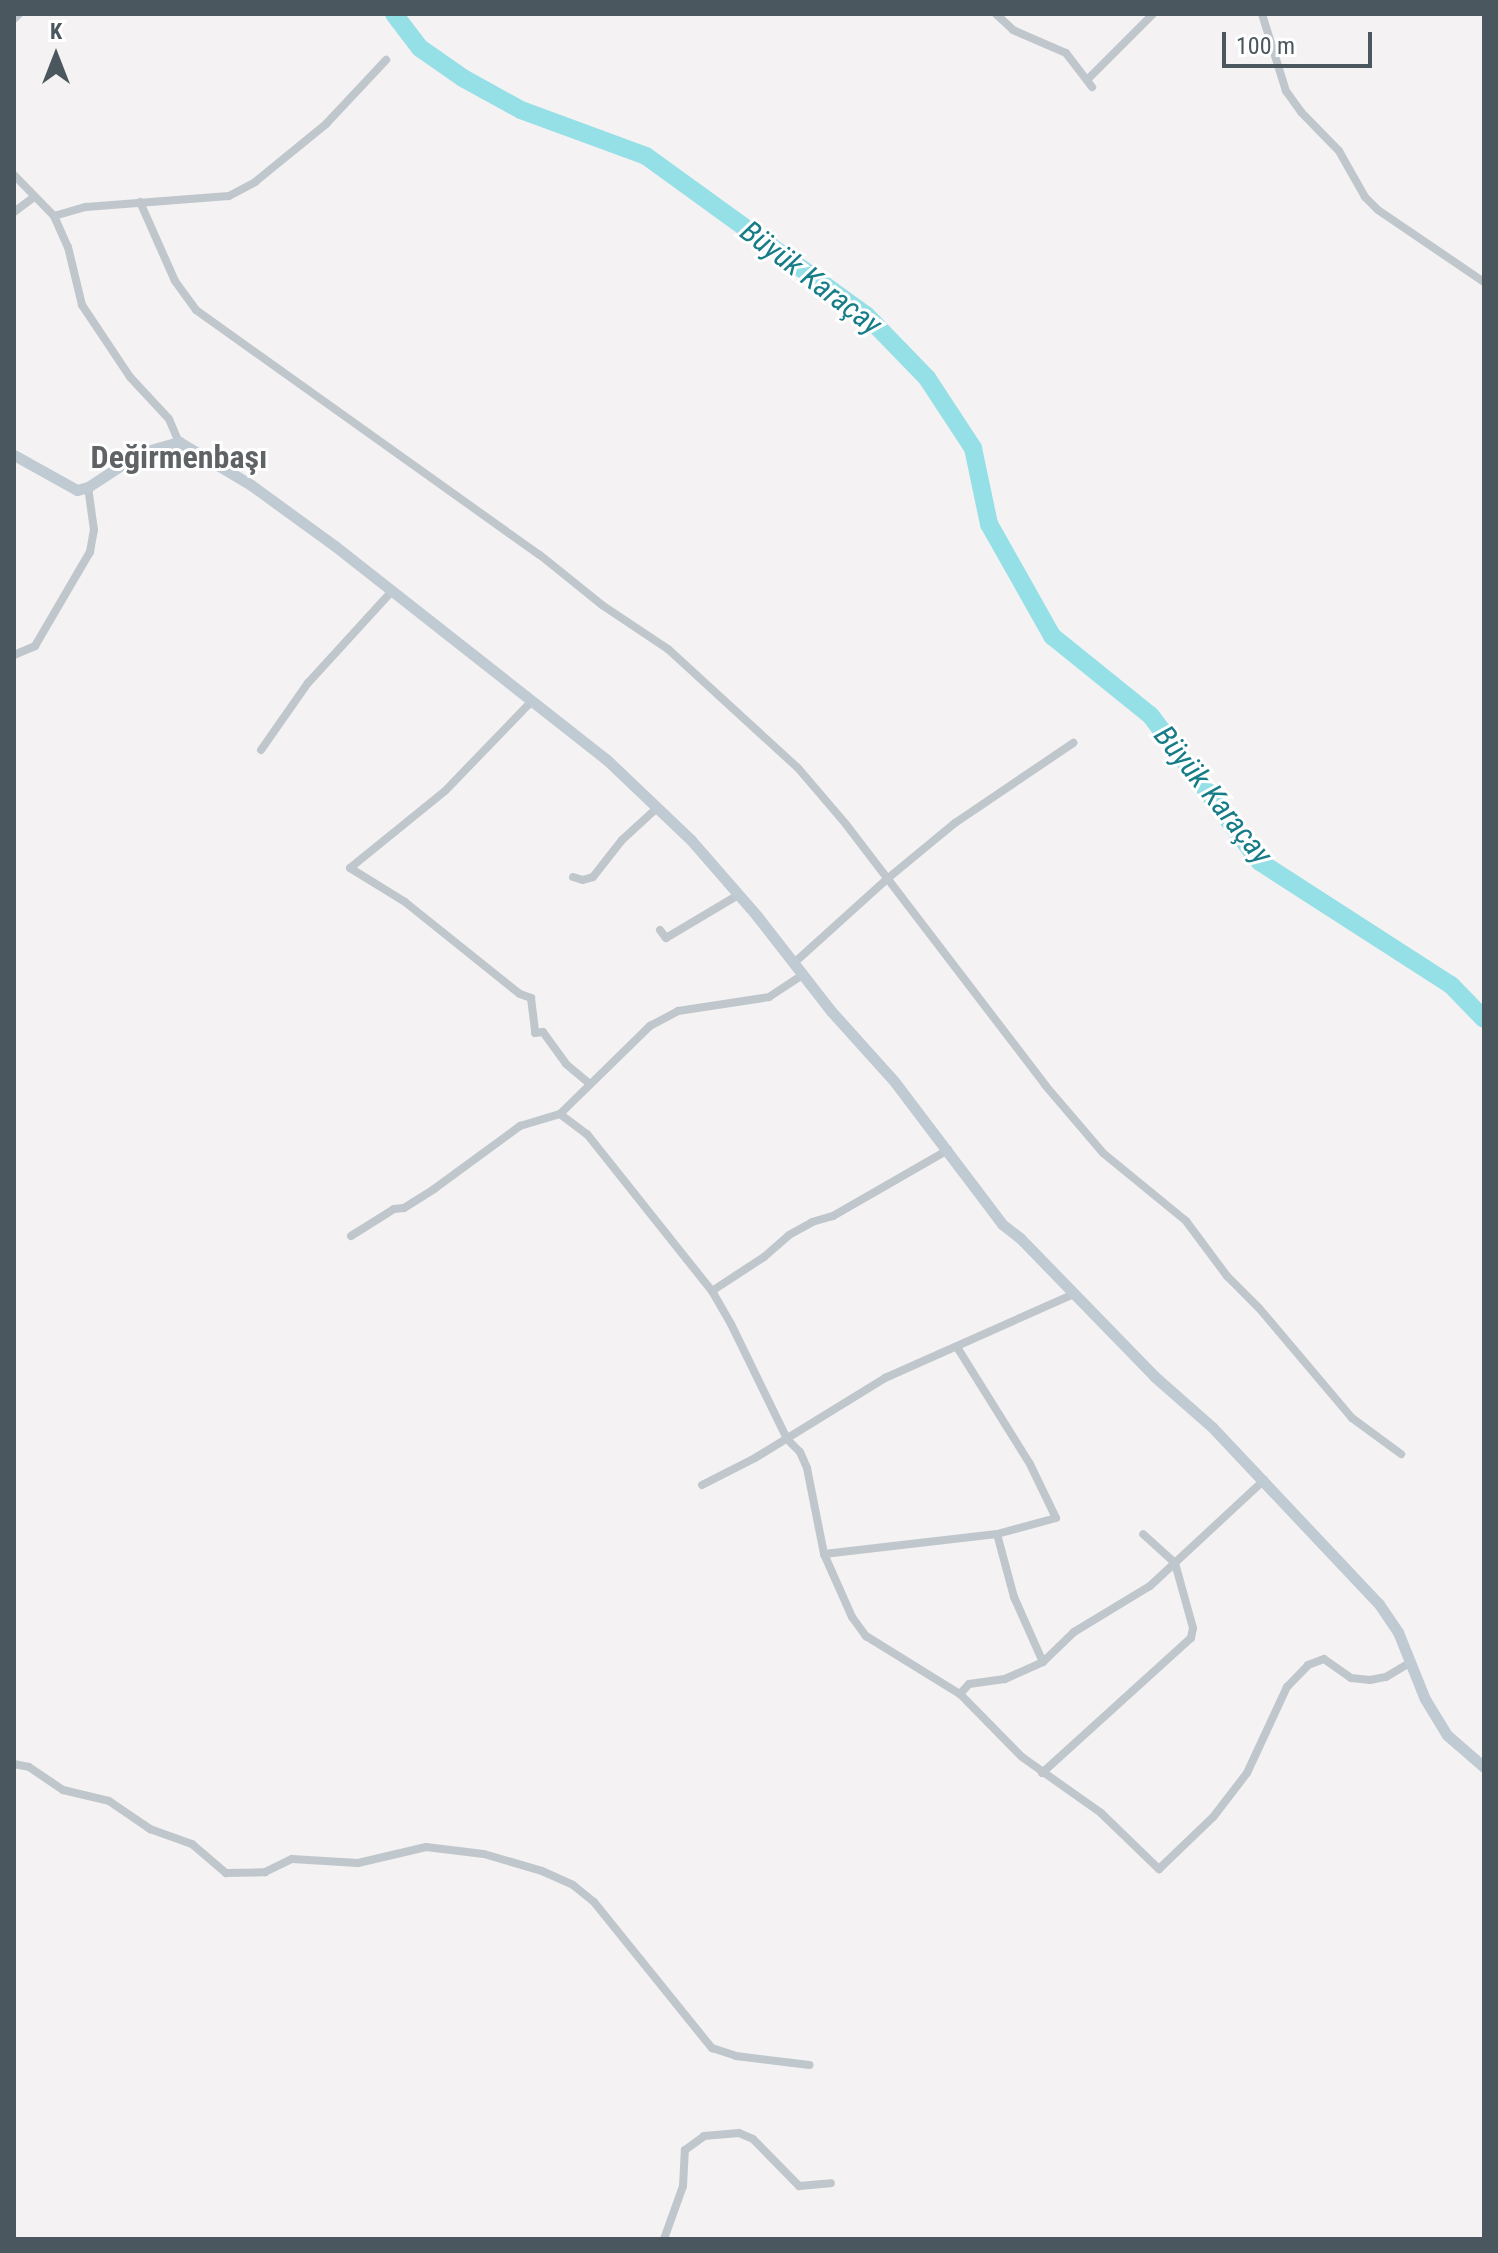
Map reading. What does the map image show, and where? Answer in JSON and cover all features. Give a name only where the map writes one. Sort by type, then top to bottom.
[{"type":"street","points":[[14,19],[19,14]]},
{"type":"street","points":[[996,14],[1013,30],[1066,53],[1089,84],[1153,14]]},
{"type":"street","points":[[1262,14],[1286,91],[1301,112],[1339,151],[1365,197],[1378,210],[1484,282]]},
{"type":"street","points":[[54,216],[86,207],[229,196],[255,182],[326,124],[386,60]]},
{"type":"street","points":[[14,175],[54,216],[68,247],[82,305],[130,377],[169,419],[179,442],[251,485],[392,591],[530,703],[606,759],[658,807],[804,974],[948,1150],[1002,1224],[1264,1480],[1379,1604],[1398,1632],[1409,1663],[1447,1735],[1484,1767]]},
{"type":"street","points":[[14,212],[34,197]]},
{"type":"street","points":[[140,202],[175,281],[196,310],[540,555],[602,605],[668,649],[798,768],[1045,1085],[1103,1153],[1186,1221],[1227,1276],[1259,1308],[1352,1418],[1401,1454]]},
{"type":"street","points":[[14,455],[77,490],[88,487],[140,453],[179,442]]},
{"type":"street","points":[[14,655],[35,646],[90,552],[94,530],[88,487]]},
{"type":"street","points":[[261,750],[308,683],[392,591]]},
{"type":"street","points":[[530,703],[445,791],[350,868],[405,902],[520,994],[531,998],[535,1033],[543,1032],[566,1064],[589,1083]]},
{"type":"street","points":[[794,963],[955,823],[1073,743]]},
{"type":"street","points":[[573,877],[583,880],[593,877],[622,840],[658,807]]},
{"type":"street","points":[[660,930],[666,938],[738,895]]},
{"type":"street","points":[[351,1236],[434,1189],[520,1126],[560,1114],[630,1042],[663,1019],[678,1011],[769,997],[804,974]]},
{"type":"street","points":[[560,1114],[587,1134],[712,1291],[787,1439],[800,1452],[807,1468],[824,1554],[852,1617],[866,1636],[960,1694],[1042,1773],[1101,1813],[1159,1869],[1214,1816],[1247,1773],[1287,1687],[1308,1665],[1324,1659],[1351,1678],[1370,1680],[1386,1677],[1409,1663]]},
{"type":"street","points":[[712,1291],[764,1257],[789,1235],[812,1222],[833,1216],[948,1150]]},
{"type":"street","points":[[702,1485],[787,1439],[885,1378],[943,1349],[957,1347],[1074,1294]]},
{"type":"street","points":[[824,1554],[997,1534],[1056,1518],[1030,1464],[957,1347]]},
{"type":"street","points":[[960,1694],[969,1684],[1005,1679],[1043,1662],[1074,1632],[1150,1586],[1264,1480]]},
{"type":"street","points":[[997,1534],[1014,1597],[1043,1662]]},
{"type":"street","points":[[1042,1773],[1191,1638],[1193,1628],[1175,1563],[1143,1534]]},
{"type":"street","points":[[14,1764],[29,1767],[63,1790],[109,1801],[150,1829],[192,1844],[226,1873],[265,1872],[292,1859],[358,1863],[426,1847],[484,1854],[542,1871],[573,1885],[594,1902],[712,2048],[736,2056],[809,2065]]},
{"type":"street","points":[[664,2239],[683,2186],[685,2150],[704,2136],[739,2133],[753,2139],[799,2186],[831,2183]]},
{"type":"waterway","name":"Büyük Karaçay","points":[[394,14],[420,48],[463,78],[521,110],[646,156],[866,315],[927,378],[973,448],[989,524],[1052,636],[1151,716],[1260,862],[1451,985],[1484,1019]]},
{"type":"district","name":"Değirmenbaşı","points":[[179,457]]}]
